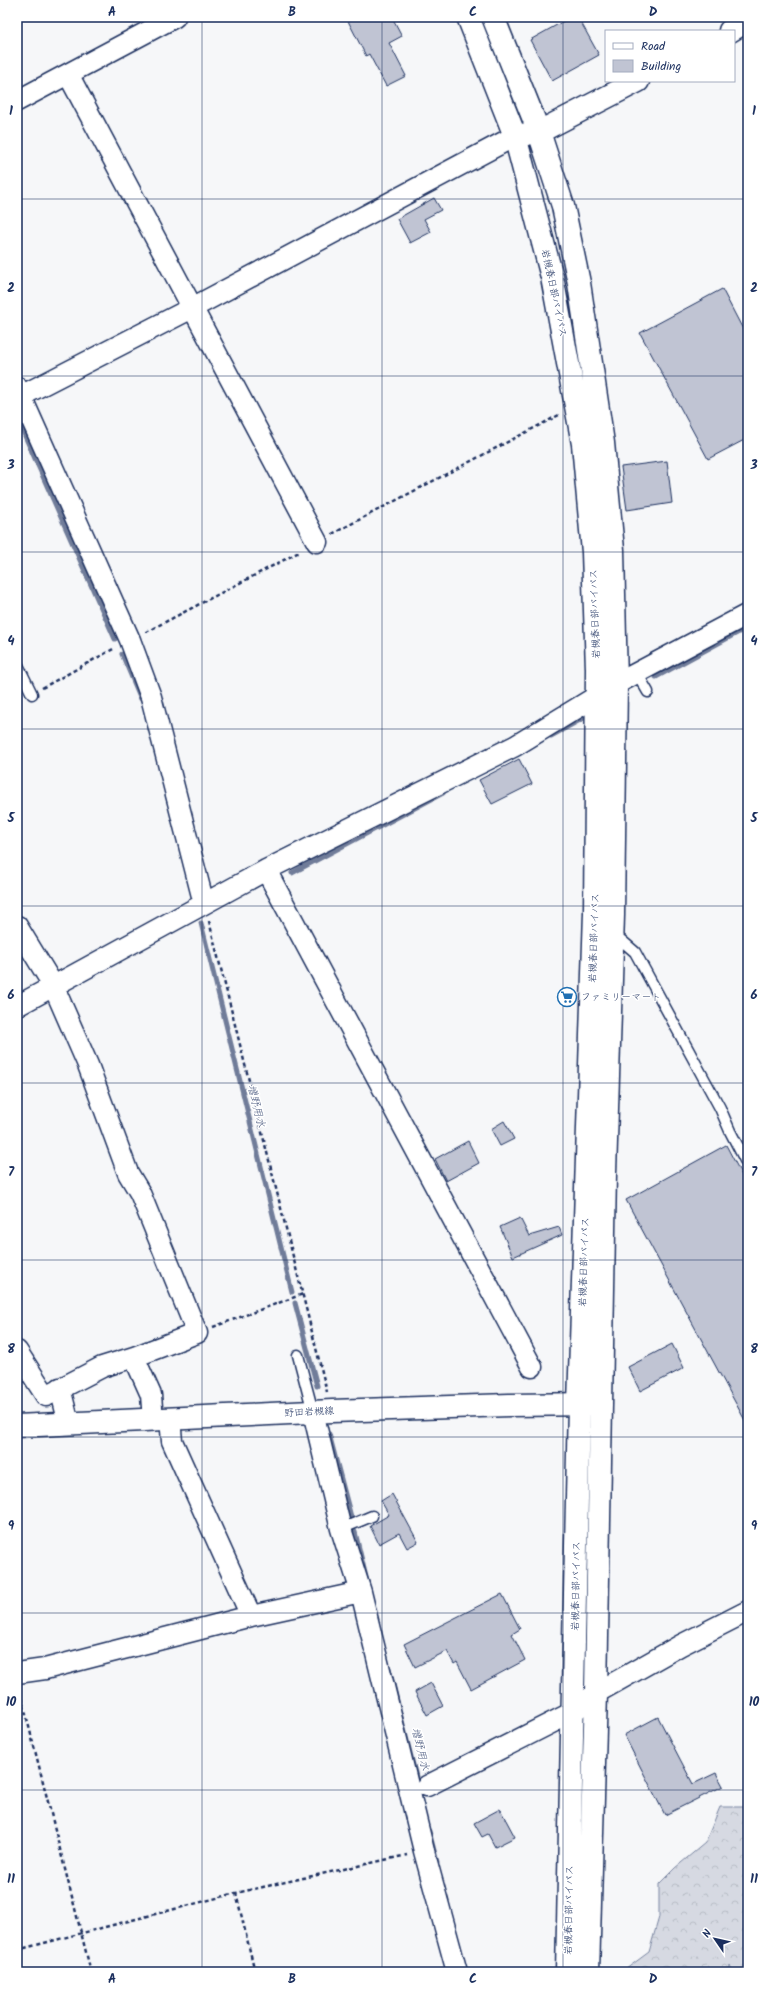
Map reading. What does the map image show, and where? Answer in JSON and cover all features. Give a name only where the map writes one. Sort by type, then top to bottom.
[{"type":"main road","name":"岩槻春日部バイパス","points":[[468,17],[515,136],[552,277],[583,444],[593,552],[597,696],[595,912],[579,1404],[567,1972]]},
{"type":"main road","name":"岩槻春日部バイパス","points":[[493,17],[539,132],[563,206],[579,283],[603,443],[613,550],[616,684],[612,932],[596,1693],[588,1972]]},
{"type":"main road","points":[[732,30],[748,20]]},
{"type":"main road","points":[[515,136],[539,132],[636,82]]},
{"type":"main road","name":"野田岩槻線","points":[[17,1426],[322,1412],[601,1404]]},
{"type":"street","points":[[17,101],[175,17]]},
{"type":"street","points":[[68,74],[317,542]]},
{"type":"street","points":[[204,904],[151,697],[130,640],[18,394],[192,308],[515,136]]},
{"type":"street","points":[[616,684],[748,614]]},
{"type":"street","points":[[17,1006],[266,870],[514,746],[597,696]]},
{"type":"street","points":[[266,870],[532,1367]]},
{"type":"street","points":[[17,926],[53,985],[88,1065],[128,1173],[140,1193],[197,1333],[134,1357],[102,1367],[46,1396],[17,1351]]},
{"type":"street","points":[[134,1357],[161,1420],[172,1441],[251,1616]]},
{"type":"street","points":[[60,1388],[69,1424]]},
{"type":"street","points":[[322,1412],[342,1529],[361,1592],[424,1851],[457,1972]]},
{"type":"street","points":[[18,1680],[45,1669],[251,1616],[361,1592]]},
{"type":"street","points":[[427,1786],[573,1712],[596,1693],[681,1645],[748,1611]]},
{"type":"lane","points":[[17,663],[32,694]]},
{"type":"lane","points":[[637,673],[648,692]]},
{"type":"lane","points":[[612,932],[635,952],[720,1108],[748,1166]]},
{"type":"lane","points":[[298,1355],[322,1412]]},
{"type":"lane","points":[[342,1529],[372,1516]]},
{"type":"path","points":[[32,694],[130,640],[576,406]]},
{"type":"path","points":[[204,904],[302,1294],[322,1412]]},
{"type":"path","points":[[197,1333],[302,1294]]},
{"type":"path","points":[[18,1680],[91,1972]]},
{"type":"path","points":[[17,1950],[81,1932],[236,1893],[424,1851]]},
{"type":"path","points":[[236,1893],[256,1972]]},
{"type":"green space","points":[[720,1807],[748,1807],[748,1972],[733,1972],[730,1965],[729,1972],[622,1972],[649,1952],[659,1917],[659,1884],[675,1868],[705,1843]]},
{"type":"building","points":[[346,17],[392,17],[402,36],[389,43],[406,76],[386,86],[369,54],[366,56]]},
{"type":"building","points":[[571,17],[578,17],[599,55],[552,81],[530,40]]},
{"type":"building","points":[[434,198],[441,210],[424,219],[431,232],[410,243],[397,219]]},
{"type":"building","points":[[722,289],[748,339],[748,438],[708,459],[640,333]]},
{"type":"building","points":[[667,461],[672,503],[627,510],[621,467]]},
{"type":"building","points":[[519,759],[532,784],[492,804],[479,780]]},
{"type":"building","points":[[504,1121],[514,1139],[500,1146],[491,1129]]},
{"type":"building","points":[[468,1141],[479,1163],[446,1181],[435,1159]]},
{"type":"building","points":[[726,1145],[748,1187],[748,1426],[626,1200]]},
{"type":"building","points":[[520,1218],[529,1236],[559,1227],[562,1235],[513,1257],[500,1227]]},
{"type":"building","points":[[672,1344],[684,1368],[640,1391],[628,1367]]},
{"type":"building","points":[[392,1494],[418,1542],[407,1548],[399,1533],[379,1544],[370,1526],[389,1515],[381,1501]]},
{"type":"building","points":[[502,1594],[520,1629],[512,1634],[525,1660],[471,1689],[457,1662],[454,1664],[447,1651],[415,1667],[404,1644]]},
{"type":"building","points":[[431,1683],[443,1706],[427,1715],[415,1692]]},
{"type":"building","points":[[658,1717],[693,1784],[716,1773],[723,1786],[665,1815],[624,1735]]},
{"type":"building","points":[[500,1809],[515,1837],[495,1847],[488,1834],[482,1837],[474,1823]]},
{"type":"waterway","points":[[17,418],[115,639]]},
{"type":"waterway","points":[[656,677],[748,627]]},
{"type":"waterway","points":[[122,654],[141,699]]},
{"type":"waterway","points":[[551,736],[587,716]]},
{"type":"waterway","points":[[292,873],[443,793]]},
{"type":"waterway","name":"増野用水","points":[[201,923],[292,1292]]},
{"type":"waterway","name":"増野用水","points":[[295,1303],[317,1386]]},
{"type":"waterway","name":"増野用水","points":[[329,1434],[351,1517]]},
{"type":"waterway","name":"増野用水","points":[[355,1532],[367,1581]]},
{"type":"waterway","name":"増野用水","points":[[389,1668],[419,1789]]},
{"type":"waterway","name":"増野用水","points":[[429,1831],[437,1862]]},
{"type":"place","name":"ファミリーマート","points":[[567,997]]}]
